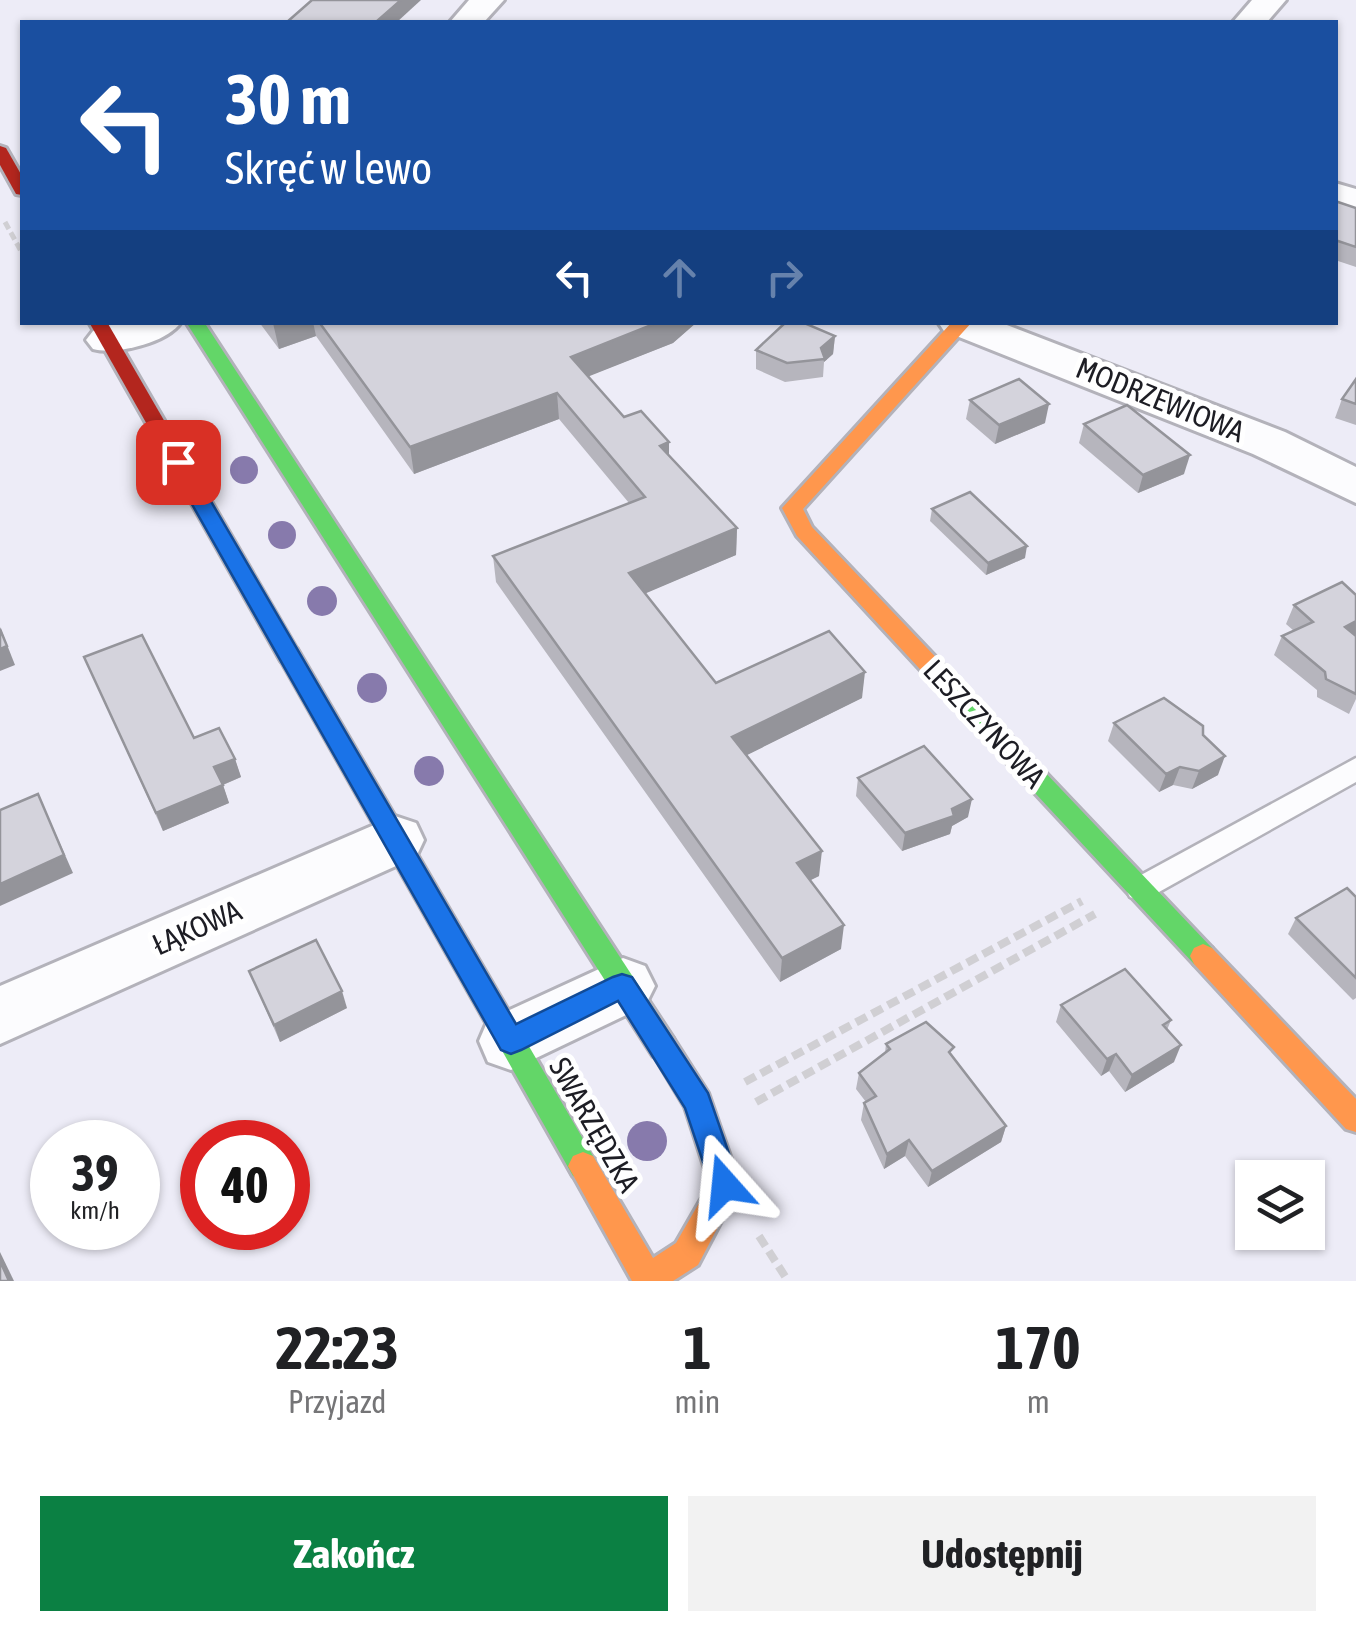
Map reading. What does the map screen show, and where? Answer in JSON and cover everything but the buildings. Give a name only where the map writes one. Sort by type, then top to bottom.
[{"type":"street","points":[[468,20],[488,0]]},
{"type":"street","points":[[1251,20],[1270,0]]},
{"type":"street","points":[[0,151],[20,186]]},
{"type":"street","points":[[103,331],[141,325]]},
{"type":"street","points":[[197,325],[698,1102],[725,1185],[686,1254],[648,1280]]},
{"type":"street","name":"LESZCZYNOWA","points":[[959,325],[792,508],[804,530],[1356,1119]]},
{"type":"street","name":"MODRZEWIOWA","points":[[966,325],[1269,444],[1356,488]]},
{"type":"street","name":"SWARZĘDZKA","points":[[103,331],[648,1280]]},
{"type":"street","name":"ŁĄKOWA","points":[[0,1016],[395,840]]},
{"type":"street","points":[[511,1041],[622,986]]},
{"type":"lane","points":[[1133,882],[1356,769]]},
{"type":"path","points":[[0,212],[20,250]]},
{"type":"path","points":[[727,1092],[1133,882]]},
{"type":"path","points":[[707,1128],[1133,882]]},
{"type":"traffic: fast","points":[[197,325],[663,1047]]},
{"type":"traffic: fast","points":[[289,655],[583,1166]]},
{"type":"traffic: fast","points":[[938,674],[1203,956]]},
{"type":"traffic: slow","points":[[938,674],[804,531],[792,508],[960,325]]},
{"type":"traffic: slow","points":[[1203,956],[1356,1119]]},
{"type":"traffic: slow","points":[[648,1279],[687,1254],[725,1185],[698,1102],[663,1047]]},
{"type":"traffic: slow","points":[[583,1166],[649,1281]]},
{"type":"traffic: jam","points":[[0,151],[20,186]]},
{"type":"traffic: jam","points":[[100,325],[289,655]]},
{"type":"route","points":[[178,462],[511,1041],[622,986],[698,1102],[725,1185]]}]
